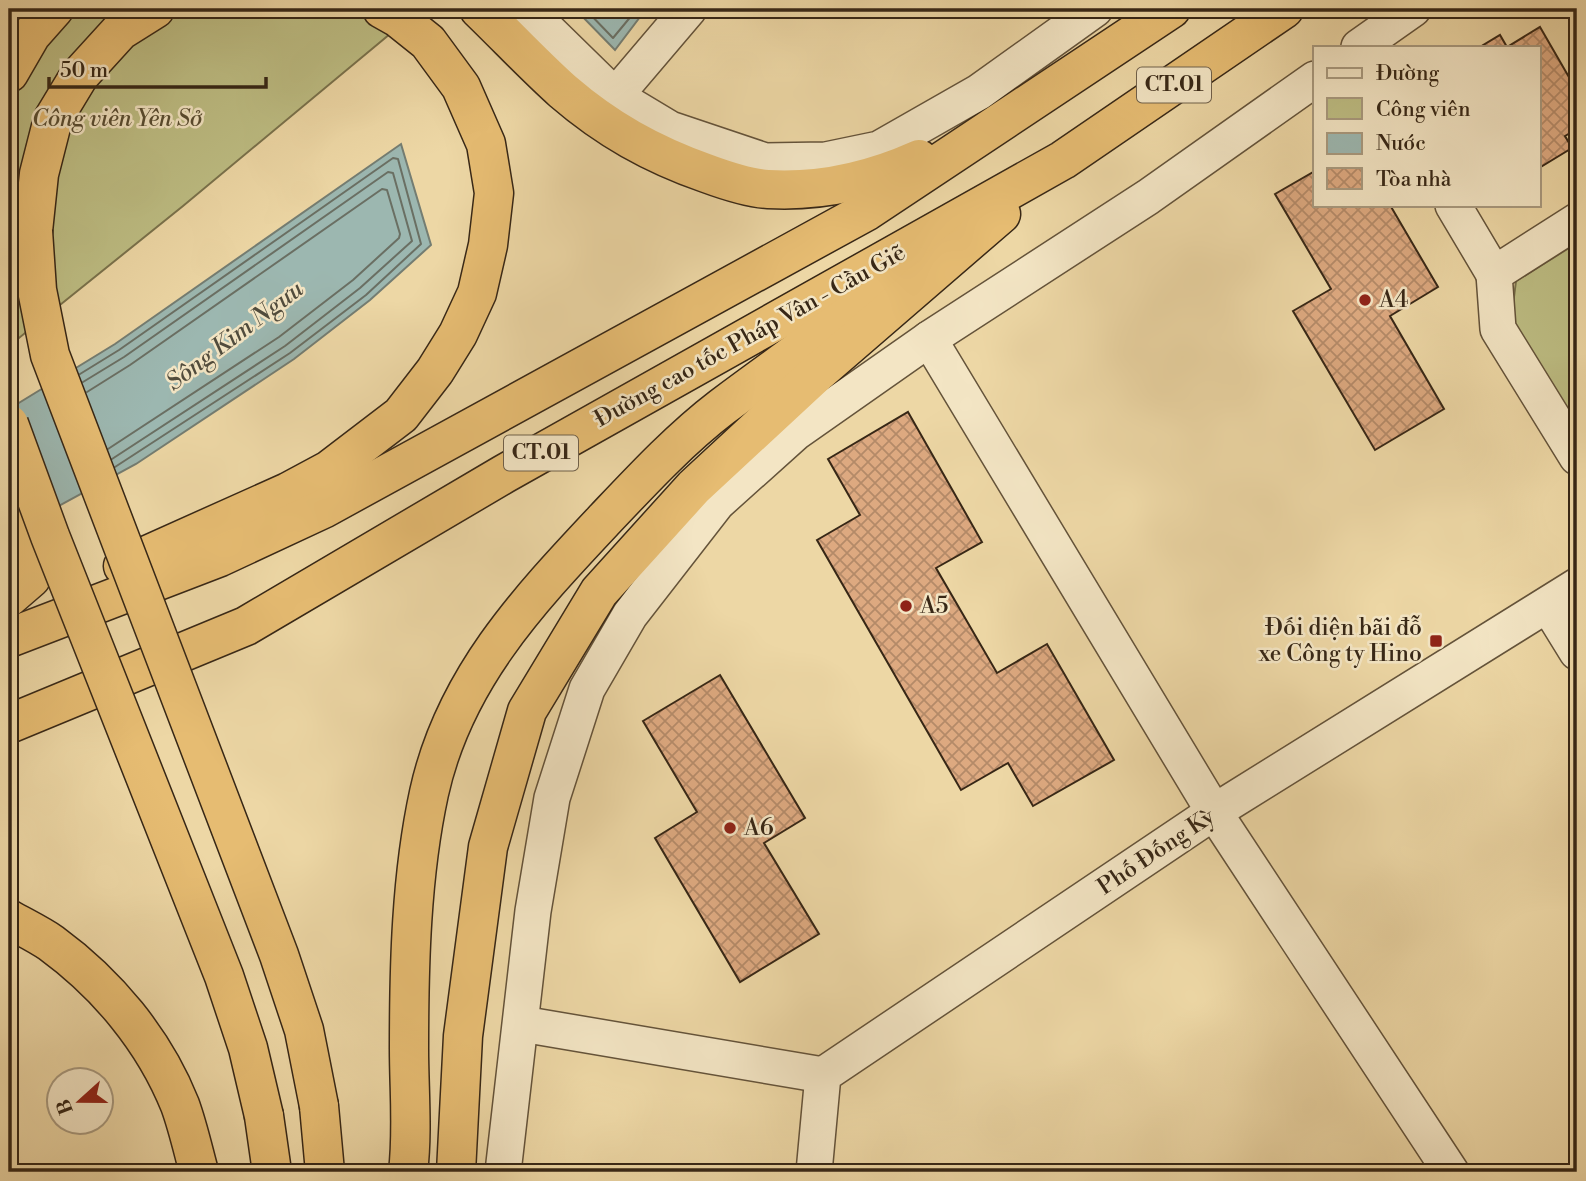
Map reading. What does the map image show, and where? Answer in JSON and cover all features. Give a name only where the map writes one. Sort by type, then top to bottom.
[{"type":"highway","points":[[9,73],[31,35],[54,9]]},
{"type":"highway","points":[[155,9],[120,31],[79,76],[53,118],[39,174],[33,230],[37,290],[50,355],[304,1030],[320,1107],[325,1172]]},
{"type":"highway","points":[[9,613],[163,550],[329,470],[401,415],[435,371],[458,334],[477,293],[488,245],[494,193],[486,144],[461,87],[428,41],[382,9]]},
{"type":"highway","points":[[479,9],[564,91],[638,146],[725,180],[767,189],[814,188],[854,182],[894,170],[1013,114]]},
{"type":"highway","name":"CT.01","points":[[9,638],[220,557],[323,509],[867,211],[1171,9]]},
{"type":"highway","name":"Đường cao tốc Pháp Vân - Cầu Giẽ","points":[[9,724],[246,626],[505,474],[1063,160],[1284,9]]},
{"type":"highway","points":[[408,1172],[411,957],[419,860],[429,793],[447,733],[487,658],[522,610],[564,564],[642,481],[720,409],[1063,160]]},
{"type":"highway","points":[[456,1172],[463,1036],[488,847],[527,711],[599,592],[694,487],[817,373],[1063,160]]},
{"type":"highway","points":[[9,424],[50,536],[224,976],[248,1048],[264,1116],[272,1172]]},
{"type":"highway","points":[[9,485],[37,550],[31,578],[9,597]]},
{"type":"highway","points":[[9,919],[49,942],[90,974],[118,1003],[154,1054],[180,1105],[199,1172]]},
{"type":"street","points":[[526,9],[615,96],[670,129],[765,161],[826,160],[879,149],[979,92],[1095,9]]},
{"type":"street","points":[[615,96],[689,9]]},
{"type":"street","points":[[1360,46],[1413,9]]},
{"type":"street","points":[[503,1172],[533,911],[552,798],[587,690],[630,615],[717,503],[795,433],[929,339],[1148,197],[1313,80]]},
{"type":"street","points":[[1454,206],[1494,274],[1498,329],[1577,457]]},
{"type":"street","points":[[1494,274],[1577,221]]},
{"type":"street","points":[[929,339],[1214,812],[1451,1172]]},
{"type":"street","name":"Phố Đống Kỳ","points":[[822,1075],[1214,812],[1577,586]]},
{"type":"street","points":[[1548,605],[1577,652]]},
{"type":"street","points":[[522,1024],[822,1075],[814,1172]]},
{"type":"green space","name":"Công viên Yên Sở","points":[[9,9],[420,9],[9,346]]},
{"type":"green space","points":[[1577,243],[1577,427],[1511,321],[1516,281]]},
{"type":"water","points":[[575,9],[646,9],[615,50]]},
{"type":"water","name":"Sông Kim Ngưu","points":[[401,144],[431,245],[370,300],[294,359],[136,464],[9,533],[9,409],[115,344]]},
{"type":"building","points":[[1540,27],[1577,91],[1577,129],[1565,136],[1572,148],[1540,167],[1540,46],[1509,46]]},
{"type":"building","points":[[1500,35],[1506,46],[1482,46]]},
{"type":"building","name":"A4","points":[[1313,172],[1313,206],[1391,206],[1438,287],[1390,316],[1444,409],[1375,450],[1293,311],[1331,289],[1275,194]]},
{"type":"building","name":"A5","points":[[908,412],[982,542],[936,568],[997,673],[1047,644],[1114,760],[1033,806],[1008,763],[961,790],[817,540],[860,515],[828,459]]},
{"type":"building","name":"A6","points":[[720,675],[805,818],[764,843],[819,934],[740,982],[655,838],[697,812],[643,721]]},
{"type":"place","name":"A4","points":[[1365,300]]},
{"type":"place","name":"A5","points":[[906,606]]},
{"type":"place","name":"Đối diện bãi đỗ xe Công ty Hino","points":[[1436,641]]},
{"type":"place","name":"A6","points":[[730,828]]}]
